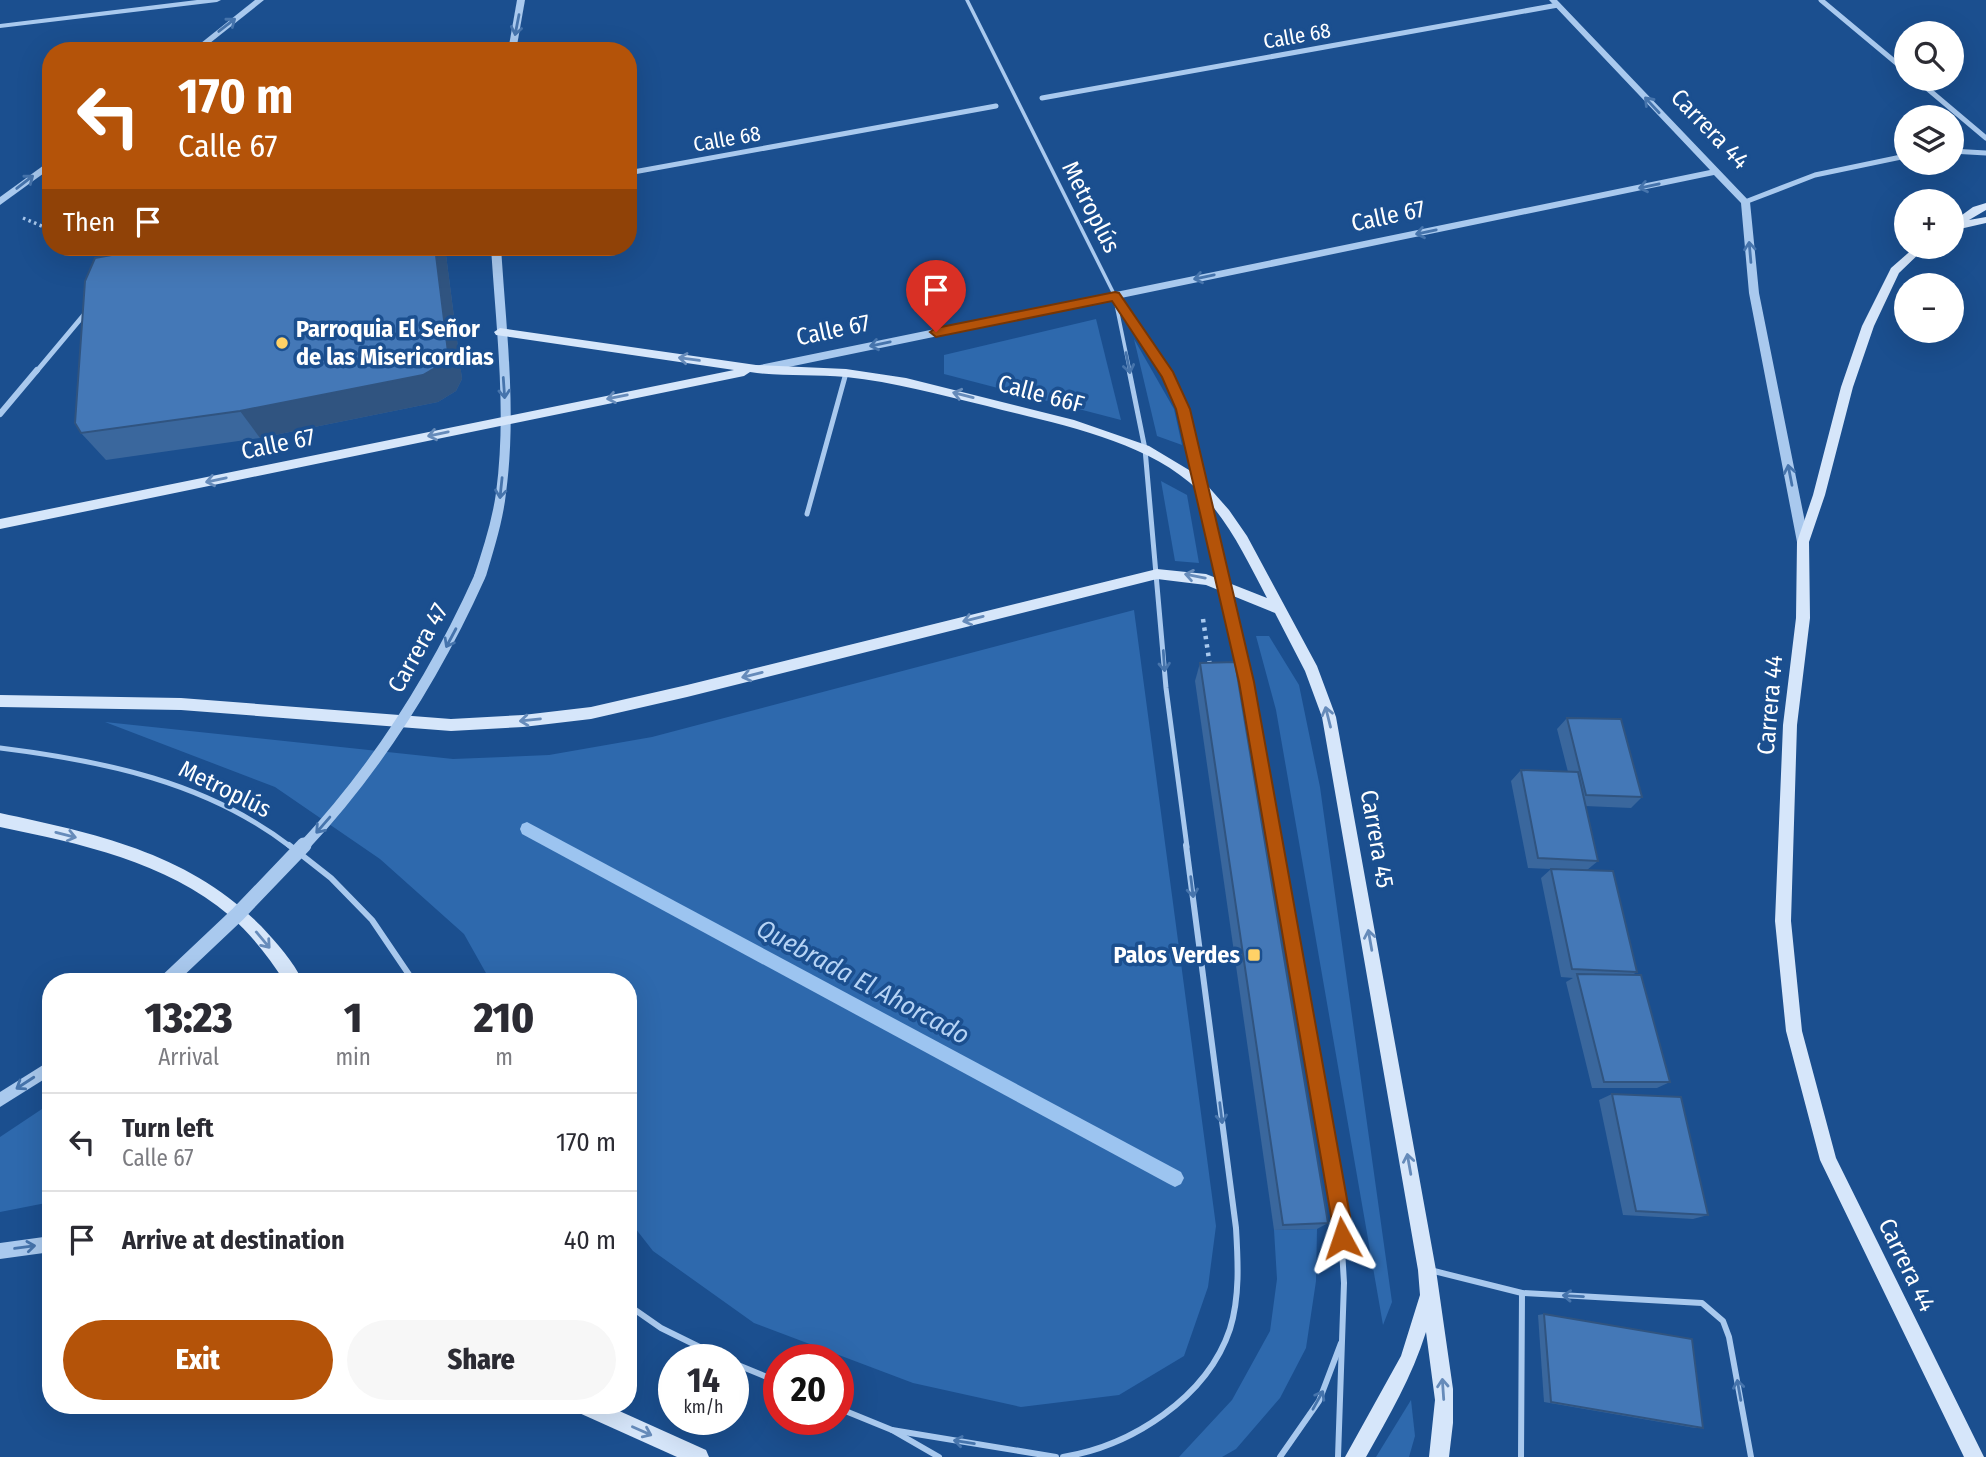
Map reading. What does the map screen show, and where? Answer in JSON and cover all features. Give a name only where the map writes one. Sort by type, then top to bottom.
[{"type":"main road","points":[[1964,218],[1986,206]]},
{"type":"main road","points":[[1964,225],[1986,220]]},
{"type":"main road","points":[[1803,542],[1867,326],[1895,271],[1908,259]]},
{"type":"main road","points":[[500,332],[756,369]]},
{"type":"main road","name":"Calle 66F","points":[[756,369],[846,373],[906,382],[1074,424],[1145,449]]},
{"type":"main road","name":"Calle 67","points":[[0,524],[756,369]]},
{"type":"main road","name":"Carrera 45","points":[[1145,449],[1166,460],[1202,487],[1225,513],[1243,540],[1312,670],[1329,717],[1427,1270],[1428,1298],[1441,1368],[1444,1404],[1439,1457]]},
{"type":"main road","name":"Carrera 44","points":[[1803,542],[1803,618],[1790,725],[1783,921],[1794,1031],[1828,1160],[1974,1457]]},
{"type":"main road","points":[[0,701],[181,705],[452,725],[523,721],[591,713],[687,691],[1157,574],[1196,575],[1223,583],[1280,610]]},
{"type":"main road","points":[[0,820],[138,853],[191,877],[226,902],[258,933],[288,973]]},
{"type":"main road","name":"Carrera 45","points":[[1355,1457],[1409,1358],[1428,1298]]},
{"type":"main road","points":[[604,1414],[699,1457]]},
{"type":"street","points":[[0,26],[217,0]]},
{"type":"street","points":[[206,42],[260,0]]},
{"type":"street","points":[[514,42],[521,0]]},
{"type":"street","points":[[1821,0],[1894,61]]},
{"type":"street","name":"Calle 68","points":[[1042,98],[1556,3]]},
{"type":"street","name":"Carrera 44","points":[[1556,3],[1745,202],[1754,293],[1803,542]]},
{"type":"street","points":[[1930,91],[1986,138]]},
{"type":"street","name":"Calle 68","points":[[637,171],[996,106]]},
{"type":"street","points":[[1964,152],[1986,153]]},
{"type":"street","points":[[1745,202],[1815,176],[1894,159]]},
{"type":"street","points":[[0,202],[42,170]]},
{"type":"street","name":"Calle 67","points":[[756,369],[1716,172]]},
{"type":"street","name":"Carrera 47","points":[[176,973],[284,870],[344,801],[389,742],[426,685],[480,576],[494,531],[501,493],[505,421],[496,256]]},
{"type":"street","points":[[0,414],[94,303]]},
{"type":"street","points":[[0,1100],[42,1073]]},
{"type":"street","points":[[0,1251],[42,1245]]},
{"type":"lane","name":"Metroplús","points":[[967,0],[1115,296],[1168,375],[1183,409],[1247,682],[1340,1216],[1343,1337],[1338,1457]]},
{"type":"lane","points":[[1063,1457],[1096,1451],[1141,1429],[1186,1393],[1217,1357],[1231,1322],[1239,1272],[1236,1228],[1166,688],[1145,449],[1115,296]]},
{"type":"lane","points":[[807,514],[846,373]]},
{"type":"lane","name":"Metroplús","points":[[0,748],[73,757],[141,773],[204,795],[260,823],[331,878],[372,920],[408,973]]},
{"type":"lane","points":[[1427,1270],[1522,1293],[1702,1303],[1723,1321],[1729,1337],[1751,1457]]},
{"type":"lane","points":[[1521,1457],[1522,1293]]},
{"type":"lane","points":[[637,1311],[661,1328],[694,1344]]},
{"type":"lane","name":"Metroplús","points":[[1280,1457],[1318,1401],[1343,1337]]},
{"type":"lane","points":[[854,1415],[892,1430],[939,1457]]},
{"type":"lane","points":[[892,1430],[1056,1457]]},
{"type":"path","points":[[107,256],[116,260]]},
{"type":"path","points":[[1201,608],[1210,668]]},
{"type":"shaded area","points":[[1096,319],[1121,420],[944,374],[944,355]]},
{"type":"shaded area","points":[[1134,339],[1174,409],[1182,445],[1157,436]]},
{"type":"shaded area","points":[[1161,481],[1187,495],[1199,563],[1175,561]]},
{"type":"shaded area","points":[[1134,610],[1216,1226],[1208,1287],[1184,1356],[1119,1395],[1021,1407],[913,1383],[854,1361],[854,1344],[810,1344],[754,1323],[653,1251],[637,1231],[637,973],[486,973],[464,934],[380,859],[275,787],[105,722],[453,759],[549,755],[652,737]]},
{"type":"shaded area","points":[[1256,636],[1269,636],[1299,685],[1320,787],[1392,1302],[1383,1325],[1276,710]]},
{"type":"shaded area","points":[[42,1109],[42,1204],[0,1212],[0,1137]]},
{"type":"shaded area","points":[[1317,1229],[1316,1281],[1306,1348],[1280,1398],[1236,1449],[1222,1457],[1179,1457],[1232,1400],[1270,1331],[1277,1279],[1274,1230]]},
{"type":"shaded area","points":[[1411,1400],[1415,1436],[1409,1457],[1376,1457]]},
{"type":"building","name":"Parroquia El Señor de las Misericordias","points":[[436,256],[448,352],[442,364],[423,375],[240,411],[81,433],[75,423],[85,281],[95,258]]},
{"type":"building","name":"Palos Verdes","points":[[1235,662],[1328,1223],[1283,1225],[1200,663]]},
{"type":"building","points":[[1567,718],[1621,719],[1642,797],[1586,795]]},
{"type":"building","points":[[1521,770],[1578,772],[1598,861],[1538,858]]},
{"type":"building","points":[[1551,869],[1613,871],[1637,972],[1572,969]]},
{"type":"building","points":[[1577,974],[1641,975],[1670,1082],[1604,1082]]},
{"type":"building","points":[[1612,1094],[1681,1097],[1708,1215],[1636,1211]]},
{"type":"building","points":[[1544,1314],[1692,1339],[1703,1428],[1551,1402]]},
{"type":"waterway","name":"Quebrada El Ahorcado","points":[[527,829],[1175,1178]]},
{"type":"place","name":"Parroquia El Señor de las Misericordias","points":[[282,343]]},
{"type":"place","name":"Palos Verdes","points":[[1254,955]]},
{"type":"route","points":[[936,332],[1115,296],[1168,375],[1183,409],[1247,682],[1342,1238]]}]
